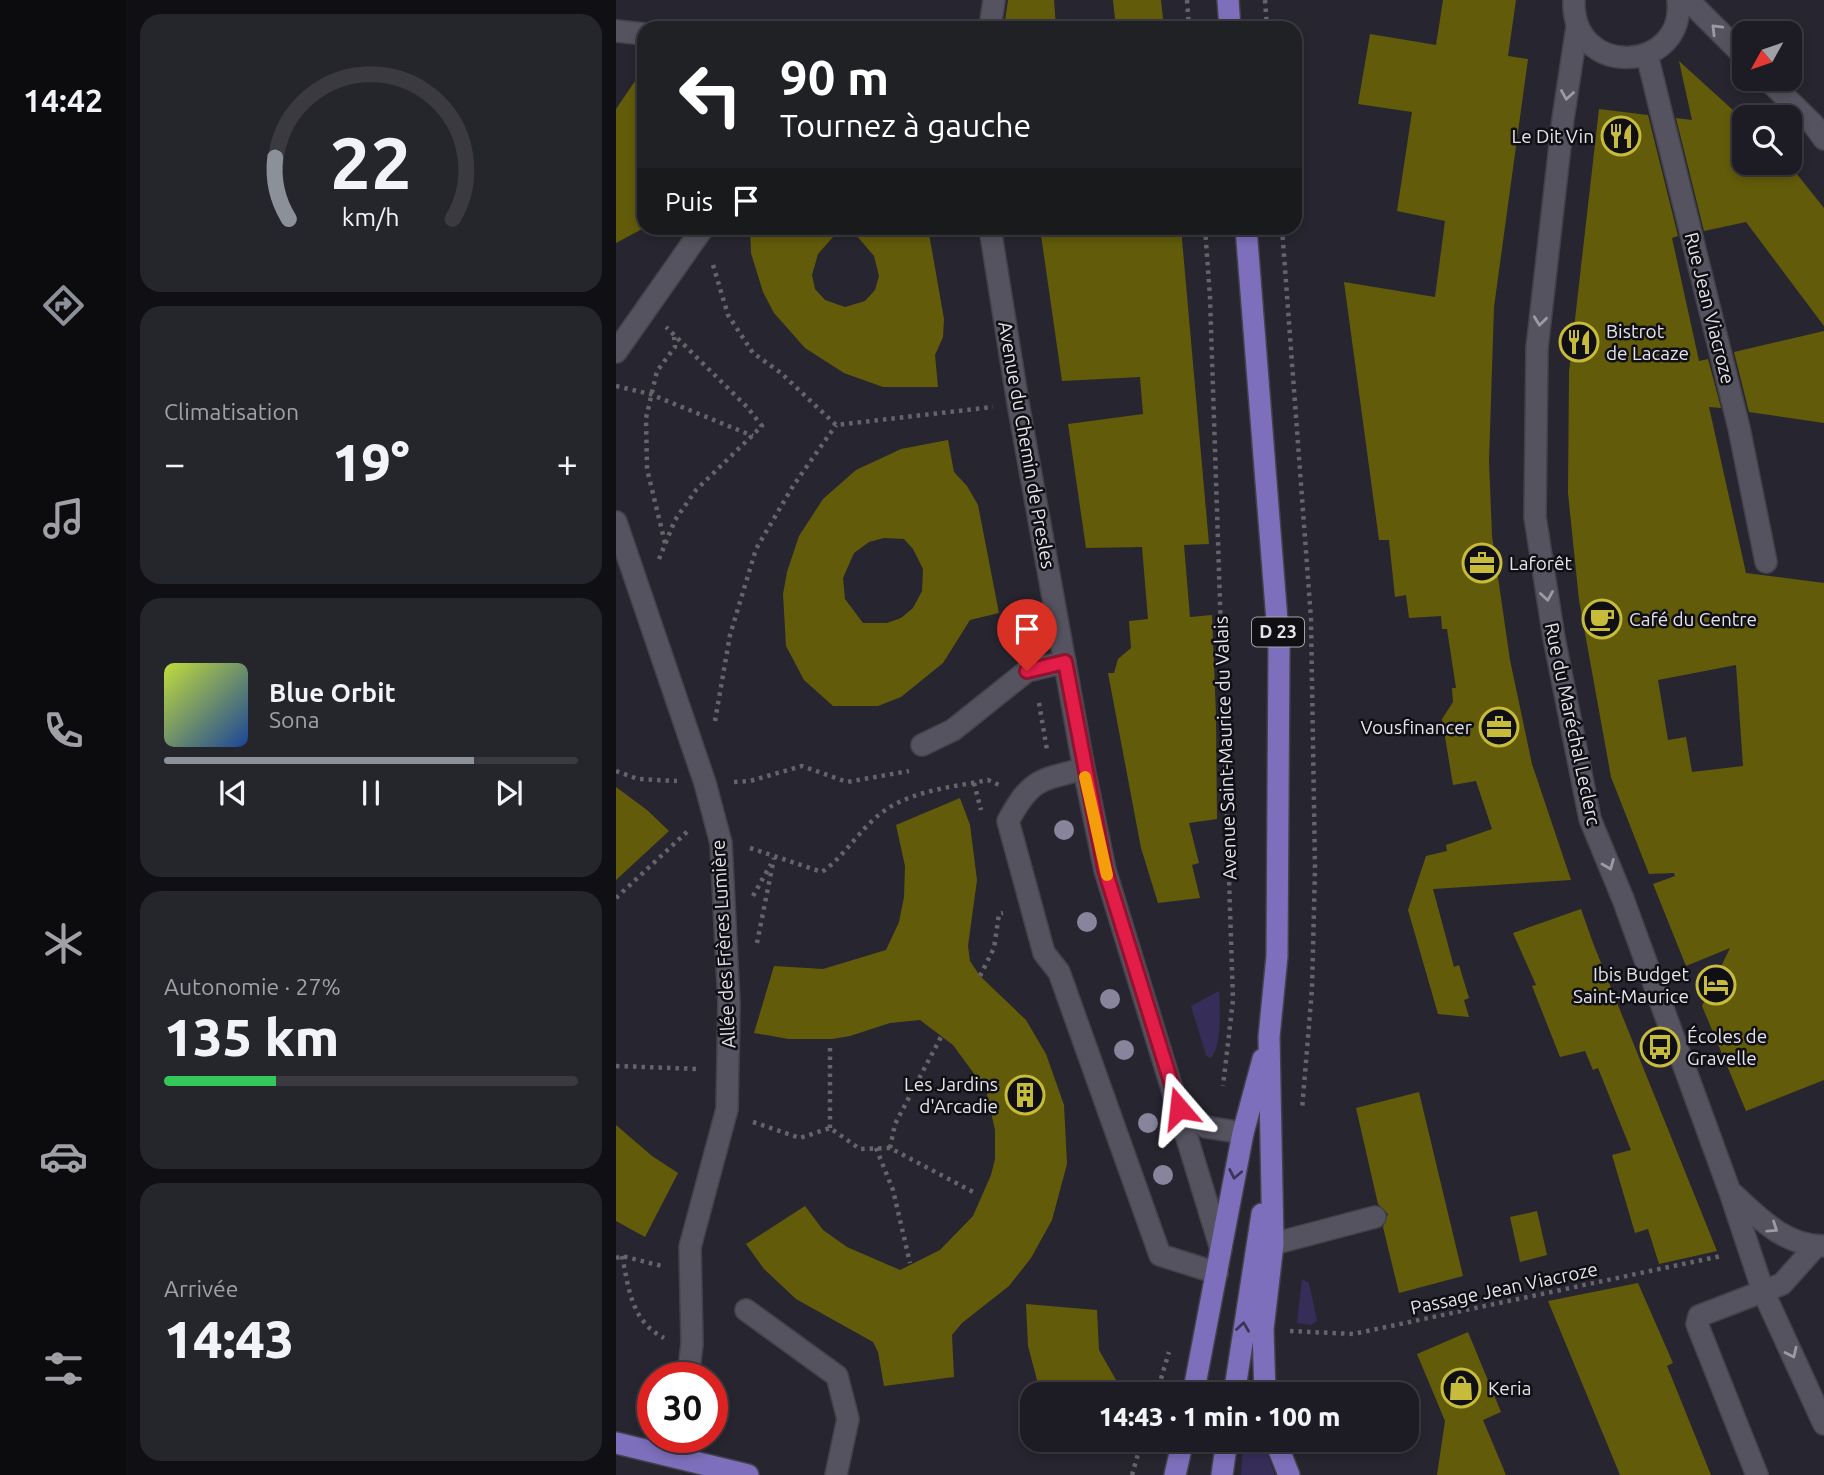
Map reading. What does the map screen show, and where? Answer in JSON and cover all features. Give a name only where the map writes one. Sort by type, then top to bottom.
[{"type":"main road","points":[[1228,0],[1230,21]]},
{"type":"main road","name":"D 23","points":[[1247,235],[1279,646],[1277,956],[1269,1037],[1271,1164]]},
{"type":"main road","name":"D 23","points":[[1196,1382],[1242,1133],[1269,1037]]},
{"type":"main road","points":[[1265,1382],[1264,1329],[1273,1244],[1271,1164]]},
{"type":"main road","points":[[1236,1382],[1271,1164]]},
{"type":"main road","points":[[616,1443],[637,1444]]},
{"type":"main road","points":[[1175,1475],[1180,1452]]},
{"type":"main road","points":[[1222,1475],[1225,1452]]},
{"type":"main road","points":[[1280,1452],[1289,1475]]},
{"type":"main road","points":[[686,1453],[748,1475]]},
{"type":"street","points":[[991,21],[994,0]]},
{"type":"street","name":"Rue du Maréchal Leclerc","points":[[1574,0],[1577,27],[1563,119],[1537,348],[1535,517],[1554,638],[1590,819],[1627,910],[1730,1192],[1763,1291],[1824,1424]]},
{"type":"street","points":[[1577,27],[1586,41],[1607,55],[1631,58],[1647,55],[1661,46],[1671,34],[1678,19],[1678,0]]},
{"type":"street","points":[[1688,0],[1732,44]]},
{"type":"street","points":[[616,31],[637,33]]},
{"type":"street","name":"Rue Jean Viacroze","points":[[1647,55],[1736,414],[1766,562]]},
{"type":"street","points":[[1781,91],[1820,126]]},
{"type":"street","points":[[616,352],[699,235]]},
{"type":"street","name":"Avenue du Chemin de Presles","points":[[991,235],[1018,404],[1084,769],[1105,870],[1221,1249]]},
{"type":"street","name":"Allée des Frères Lumière","points":[[616,522],[705,783],[721,844],[729,1004],[727,1109],[690,1247],[692,1344],[690,1362]]},
{"type":"street","points":[[922,745],[953,730],[1027,671],[1065,662]]},
{"type":"street","points":[[1084,769],[1040,780],[1021,796],[1008,821],[1044,953],[1059,972],[1160,1255],[1217,1273]]},
{"type":"street","points":[[1179,1108],[1206,1127],[1242,1133]]},
{"type":"street","points":[[1730,1192],[1772,1229],[1803,1244],[1820,1246]]},
{"type":"street","points":[[1273,1244],[1375,1217]]},
{"type":"street","points":[[1757,1475],[1697,1324],[1699,1316],[1783,1284],[1820,1246]]},
{"type":"street","points":[[746,1310],[836,1376],[848,1419],[836,1475]]},
{"type":"path","points":[[1187,0],[1188,21]]},
{"type":"path","points":[[1265,0],[1266,21]]},
{"type":"path","points":[[705,235],[728,315],[753,353],[781,373],[836,425]]},
{"type":"path","name":"Avenue Saint-Maurice du Valais","points":[[1206,235],[1210,297],[1233,1000],[1218,1129]]},
{"type":"path","points":[[640,589],[647,584],[675,520],[696,490],[762,426],[747,407],[646,308]]},
{"type":"path","points":[[666,544],[648,470],[646,418],[657,370],[675,347],[674,336]]},
{"type":"path","points":[[616,386],[650,394],[753,436]]},
{"type":"path","points":[[714,731],[730,635],[757,550],[793,486],[836,425],[1018,404]]},
{"type":"path","points":[[1030,705],[1072,696]]},
{"type":"path","points":[[1039,703],[1052,777]]},
{"type":"path","points":[[616,771],[638,779],[705,783],[750,781],[802,766],[847,782],[915,770]]},
{"type":"path","points":[[721,844],[759,850],[774,858],[822,872],[837,862],[873,819],[915,794],[988,780],[1021,796]]},
{"type":"path","points":[[616,898],[693,826],[705,783]]},
{"type":"path","points":[[980,976],[993,947],[999,914],[1031,906]]},
{"type":"path","points":[[890,1148],[895,1124],[942,1035]]},
{"type":"path","points":[[830,1045],[830,1128]]},
{"type":"path","points":[[616,1066],[728,1070]]},
{"type":"path","points":[[727,1109],[766,1128],[800,1138],[830,1128]]},
{"type":"path","points":[[830,1128],[860,1149],[890,1148],[977,1194]]},
{"type":"path","points":[[876,1149],[893,1190],[910,1263]]},
{"type":"path","name":"Passage Jean Viacroze","points":[[1264,1329],[1353,1334],[1749,1250]]},
{"type":"path","points":[[616,1258],[622,1256],[691,1272]]},
{"type":"path","points":[[622,1256],[631,1305],[645,1325],[662,1338],[692,1344]]},
{"type":"path","points":[[1160,1382],[1171,1346]]},
{"type":"path","points":[[1132,1475],[1139,1452]]},
{"type":"shaded area","points":[[1219,991],[1217,1047],[1210,1058],[1206,1055],[1191,1006]]},
{"type":"shaded area","points":[[1302,1279],[1309,1283],[1317,1321],[1311,1325],[1297,1323]]},
{"type":"shaded area","points":[[1242,1452],[1266,1452],[1275,1475],[1241,1475]]},
{"type":"building","points":[[1008,0],[1054,0],[1056,21],[1005,21]]},
{"type":"building","points":[[1113,0],[1161,0],[1163,21],[1115,21]]},
{"type":"building","points":[[1443,0],[1516,0],[1508,56],[1528,59],[1494,307],[1489,461],[1492,536],[1510,660],[1532,764],[1571,880],[1433,889],[1454,967],[1459,965],[1469,998],[1464,1000],[1469,1017],[1438,1014],[1408,910],[1426,856],[1447,851],[1446,845],[1492,829],[1476,781],[1453,785],[1442,719],[1453,702],[1452,688],[1456,688],[1447,629],[1442,629],[1441,616],[1409,618],[1406,595],[1395,597],[1389,540],[1379,540],[1344,282],[1435,297],[1445,221],[1397,211],[1412,112],[1358,104],[1370,34],[1436,45]]},
{"type":"building","points":[[1679,61],[1732,109],[1732,175],[1798,175],[1824,208],[1824,326],[1746,222],[1704,231],[1676,118],[1692,120]]},
{"type":"building","points":[[637,78],[637,232],[616,243],[616,109]]},
{"type":"building","points":[[1599,109],[1648,115],[1678,236],[1672,238],[1699,361],[1708,359],[1721,408],[1709,407],[1746,573],[1824,583],[1824,1080],[1746,1111],[1702,1006],[1730,948],[1686,966],[1653,884],[1675,876],[1674,873],[1649,874],[1611,777],[1579,600],[1568,493],[1569,372]],"holes":[[[1736,665],[1743,766],[1692,772],[1686,737],[1668,740],[1658,680]]]},
{"type":"building","points":[[750,235],[835,235],[818,254],[812,275],[815,289],[825,300],[845,307],[865,301],[875,290],[879,276],[874,256],[856,235],[929,235],[944,319],[943,337],[935,355],[938,387],[883,387],[844,373],[805,348],[774,313],[763,292],[751,253]]},
{"type":"building","points":[[1041,235],[1182,235],[1209,544],[1184,545],[1190,617],[1212,615],[1216,715],[1217,819],[1189,823],[1199,863],[1192,865],[1200,898],[1158,903],[1141,848],[1108,673],[1114,673],[1118,659],[1131,648],[1129,621],[1148,619],[1142,547],[1086,548],[1068,424],[1143,414],[1140,377],[1062,381]]},
{"type":"building","points":[[1824,331],[1824,423],[1749,412],[1734,352]]},
{"type":"building","points":[[948,440],[954,472],[967,486],[978,505],[999,613],[970,620],[943,663],[901,697],[878,706],[833,706],[804,680],[786,646],[783,594],[787,572],[799,536],[823,499],[856,470],[901,449]],"holes":[[[884,538],[904,539],[913,549],[923,569],[922,591],[913,608],[901,618],[887,623],[863,623],[845,599],[843,578],[854,553],[869,542]]]},
{"type":"building","points":[[616,787],[647,810],[669,831],[616,880]]},
{"type":"building","name":"Les Jardins d'Arcadie","points":[[960,798],[970,825],[977,880],[968,946],[970,961],[980,976],[1026,1020],[1046,1054],[1064,1105],[1067,1164],[1052,1220],[1031,1258],[1009,1286],[962,1323],[952,1335],[954,1377],[884,1386],[878,1352],[873,1342],[796,1299],[764,1269],[746,1244],[805,1206],[823,1230],[847,1247],[900,1270],[940,1250],[973,1216],[991,1175],[995,1159],[995,1130],[986,1090],[953,1045],[920,1020],[890,1023],[832,1039],[789,1039],[754,1033],[774,966],[823,969],[886,950],[899,922],[904,897],[905,866],[896,825]]},
{"type":"building","points":[[1581,909],[1717,1251],[1659,1264],[1648,1229],[1635,1233],[1612,1155],[1631,1150],[1598,1068],[1593,1070],[1585,1051],[1560,1057],[1532,986],[1536,985],[1513,933]]},
{"type":"building","points":[[1419,1092],[1463,1276],[1399,1293],[1383,1227],[1388,1214],[1378,1204],[1356,1108]]},
{"type":"building","points":[[616,1125],[652,1156],[678,1173],[645,1237],[616,1221]]},
{"type":"building","points":[[1537,1211],[1547,1255],[1520,1262],[1510,1217]]},
{"type":"building","points":[[1638,1283],[1673,1363],[1667,1366],[1711,1475],[1620,1475],[1548,1301]]},
{"type":"building","points":[[1026,1304],[1097,1310],[1099,1350],[1116,1380],[1038,1382],[1028,1346]]},
{"type":"building","name":"Keria","points":[[1468,1332],[1501,1412],[1483,1420],[1506,1475],[1437,1475],[1445,1421],[1417,1354]]},
{"type":"slow traffic","points":[[1085,777],[1107,875]]},
{"type":"place","name":"Le Dit Vin","points":[[1621,136]]},
{"type":"place","name":"Bistrot de Lacaze","points":[[1579,342]]},
{"type":"place","name":"Laforêt","points":[[1482,563]]},
{"type":"place","name":"Café du Centre","points":[[1602,619]]},
{"type":"place","name":"Vousfinancer","points":[[1499,727]]},
{"type":"place","name":"Ibis Budget Saint-Maurice","points":[[1716,985]]},
{"type":"place","name":"Écoles de Gravelle","points":[[1660,1047]]},
{"type":"place","name":"Les Jardins d'Arcadie","points":[[1025,1095]]},
{"type":"place","name":"Keria","points":[[1461,1388]]},
{"type":"route","points":[[1027,671],[1065,662],[1105,870],[1179,1108]]}]
